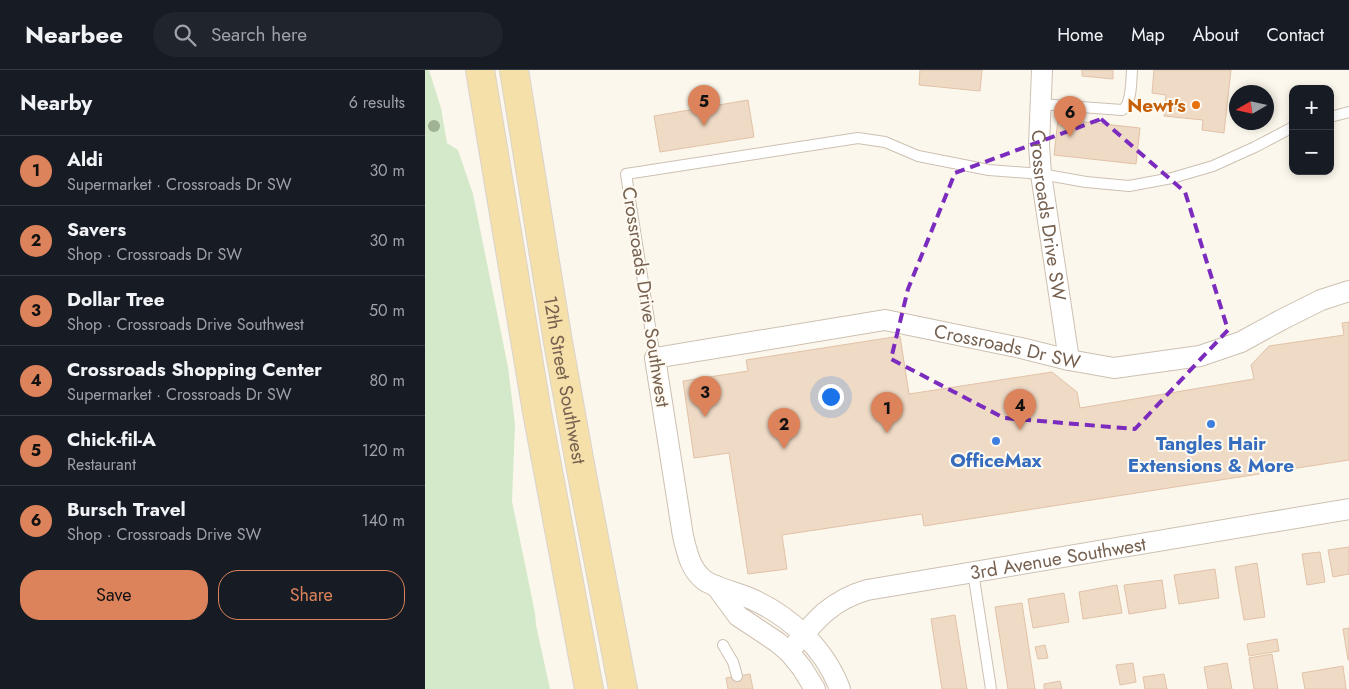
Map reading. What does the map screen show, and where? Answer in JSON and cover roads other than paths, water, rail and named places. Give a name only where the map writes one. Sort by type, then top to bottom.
[{"type":"main road","points":[[466,70],[500,190]]},
{"type":"main road","name":"12th Street Southwest","points":[[480,70],[537,412],[589,689]]},
{"type":"main road","name":"12th Street Southwest","points":[[514,70],[556,334],[623,689]]},
{"type":"main road","points":[[530,70],[532,182]]},
{"type":"street","name":"Crossroads Drive SW","points":[[1042,70],[1039,145],[1041,174],[1069,360]]},
{"type":"street","name":"Crossroads Dr SW","points":[[655,358],[885,320],[1114,368],[1200,356],[1241,342],[1321,300],[1349,292]]},
{"type":"street","name":"Crossroads Drive Southwest","points":[[655,358],[683,536],[690,562],[705,581],[760,603],[784,618],[815,645],[836,678],[840,689]]},
{"type":"street","name":"3rd Avenue Southwest","points":[[789,652],[825,612],[854,594],[973,572],[1349,509]]},
{"type":"street","name":"Crossroads Drive Southwest","points":[[716,586],[739,616],[789,652],[815,689]]},
{"type":"lane","points":[[1040,104],[1121,110],[1129,102],[1132,70]]},
{"type":"lane","points":[[1334,116],[1349,112]]},
{"type":"lane","points":[[1041,174],[1086,182],[1129,186],[1164,180],[1213,166],[1289,129]]},
{"type":"lane","name":"Crossroads Drive Southwest","points":[[655,358],[626,174],[858,138],[885,142],[918,156],[989,170],[1041,174]]},
{"type":"lane","points":[[973,572],[991,689]]},
{"type":"lane","points":[[723,645],[733,662],[737,676]]},
{"type":"place","name":"Newt's","points":[[1196,105]]},
{"type":"place","name":"Chick-fil-A","points":[[704,126]]},
{"type":"place","name":"Bursch Travel","points":[[1070,137]]},
{"type":"place","name":"Dollar Tree","points":[[705,417]]},
{"type":"place","name":"Tangles Hair Extensions & More","points":[[1211,424]]},
{"type":"place","name":"Crossroads Shopping Center","points":[[1020,430]]},
{"type":"place","name":"Aldi","points":[[887,433]]},
{"type":"place","name":"OfficeMax","points":[[996,441]]},
{"type":"place","name":"Savers","points":[[784,449]]}]
